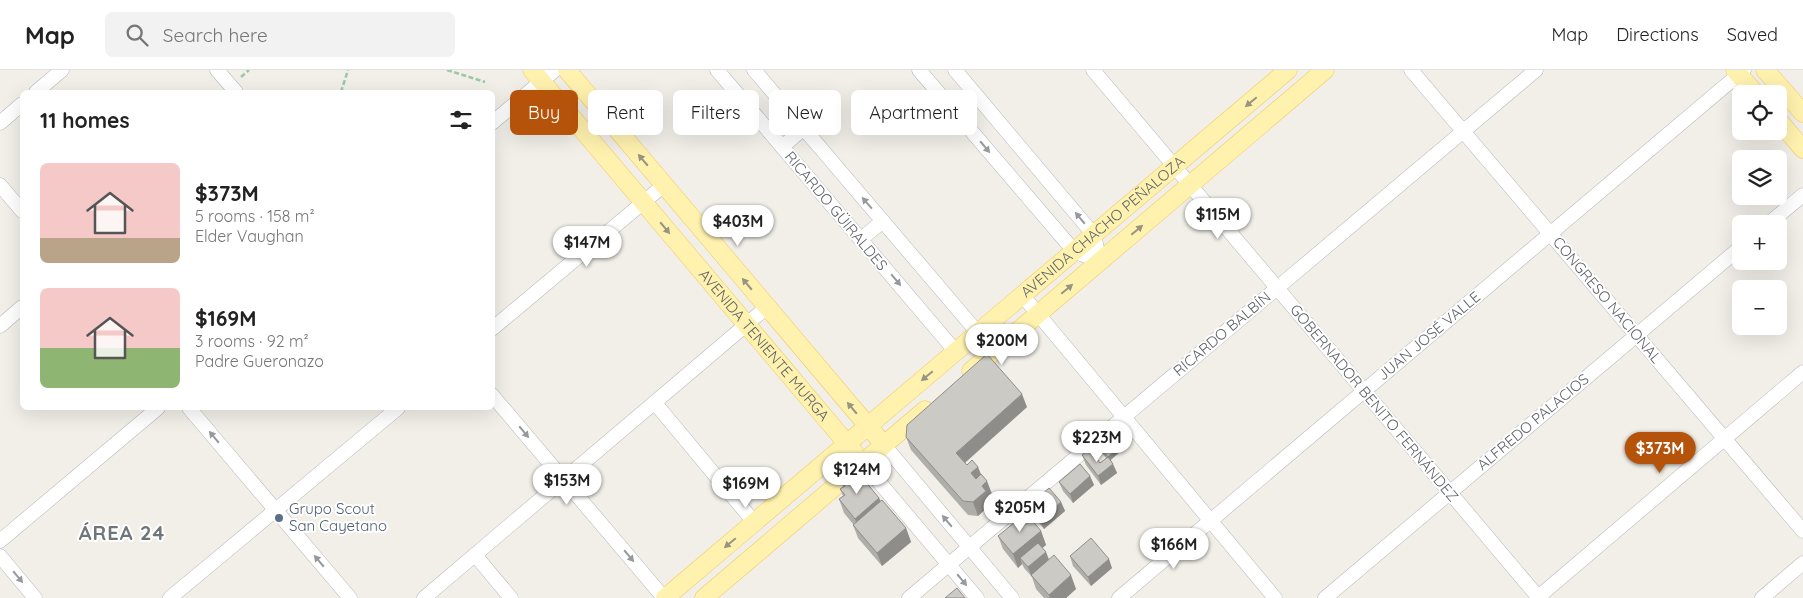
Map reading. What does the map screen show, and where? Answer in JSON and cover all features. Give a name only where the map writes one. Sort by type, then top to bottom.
[{"type":"main road","name":"AVENIDA TENIENTE MURGA","points":[[567,70],[884,446]]},
{"type":"main road","name":"AVENIDA CHACHO PEÑALOZA","points":[[665,598],[1288,70]]},
{"type":"main road","name":"AVENIDA CHACHO PEÑALOZA","points":[[957,383],[1326,70]]},
{"type":"main road","points":[[1766,70],[1803,113]]},
{"type":"main road","points":[[1740,72],[1749,85]]},
{"type":"main road","name":"AVENIDA TENIENTE MURGA","points":[[537,76],[863,463]]},
{"type":"main road","points":[[1787,130],[1803,149]]},
{"type":"main road","points":[[704,598],[935,402]]},
{"type":"street","points":[[38,90],[62,70]]},
{"type":"street","points":[[217,70],[234,90]]},
{"type":"street","points":[[495,120],[537,76],[555,70]]},
{"type":"street","name":"RICARDO GÜIRALDES","points":[[717,70],[956,352]]},
{"type":"street","name":"RICARDO GÜIRALDES","points":[[754,70],[771,90]]},
{"type":"street","points":[[919,70],[1075,252],[1100,261]]},
{"type":"street","points":[[954,70],[1094,235],[1100,261]]},
{"type":"street","name":"GOBERNADOR BENITO FERNÁNDEZ","points":[[1093,70],[1538,598]]},
{"type":"street","name":"CONGRESO NACIONAL","points":[[1411,70],[1803,531]]},
{"type":"street","name":"RICARDO BALBÍN","points":[[909,598],[1536,70]]},
{"type":"street","name":"JUAN JOSÉ VALLE","points":[[1119,598],[1740,72]]},
{"type":"street","points":[[0,123],[20,106]]},
{"type":"street","points":[[782,147],[796,135]]},
{"type":"street","name":"RICARDO GÜIRALDES","points":[[810,135],[978,333]]},
{"type":"street","points":[[0,185],[20,210]]},
{"type":"street","points":[[495,326],[664,185]]},
{"type":"street","points":[[1779,215],[1803,195]]},
{"type":"street","points":[[861,240],[883,221]]},
{"type":"street","name":"ALFREDO PALACIOS","points":[[1325,598],[1732,255]]},
{"type":"street","points":[[1023,296],[1275,598]]},
{"type":"street","points":[[424,598],[767,307]]},
{"type":"street","points":[[0,326],[20,309]]},
{"type":"street","points":[[1538,598],[1803,372]]},
{"type":"street","points":[[495,399],[665,598]]},
{"type":"street","points":[[655,403],[754,522]]},
{"type":"street","points":[[0,541],[156,410]]},
{"type":"street","points":[[191,410],[350,598]]},
{"type":"street","points":[[170,598],[396,410]]},
{"type":"street","name":"AVENIDA TENIENTE MURGA","points":[[884,446],[1012,598]]},
{"type":"street","name":"AVENIDA TENIENTE MURGA","points":[[863,463],[977,598]]},
{"type":"street","points":[[475,555],[511,598]]},
{"type":"street","points":[[0,556],[35,598]]},
{"type":"street","points":[[1762,598],[1803,563]]},
{"type":"path","points":[[342,90],[348,70]]},
{"type":"path","points":[[447,70],[485,82]]},
{"type":"building","points":[[987,354],[1022,394],[956,453],[967,465],[972,460],[978,467],[971,473],[976,479],[981,474],[987,481],[982,486],[986,491],[973,502],[963,501],[906,437],[907,425]]},
{"type":"building","points":[[1111,438],[1119,447],[1108,457],[1100,447]]},
{"type":"building","points":[[1090,449],[1100,463],[1108,457],[1113,464],[1098,476],[1082,455]]},
{"type":"building","points":[[1080,464],[1090,476],[1070,494],[1059,482]]},
{"type":"building","points":[[856,470],[879,498],[855,519],[839,499],[845,495],[840,489],[845,486],[841,482]]},
{"type":"building","points":[[1049,488],[1061,502],[1040,520],[1028,506]]},
{"type":"building","points":[[882,500],[906,528],[877,553],[853,525]]},
{"type":"building","points":[[1026,513],[1041,531],[1013,554],[998,536]]},
{"type":"building","points":[[1091,538],[1109,559],[1088,577],[1070,556]]},
{"type":"building","points":[[1038,543],[1046,552],[1028,567],[1020,558]]},
{"type":"building","points":[[1054,555],[1071,575],[1049,595],[1031,575]]},
{"type":"building","points":[[957,588],[965,598],[945,598]]},
{"type":"place","name":"Grupo Scout San Cayetano","points":[[279,518]]},
{"type":"district","name":"ÁREA 24","points":[[122,533]]}]
